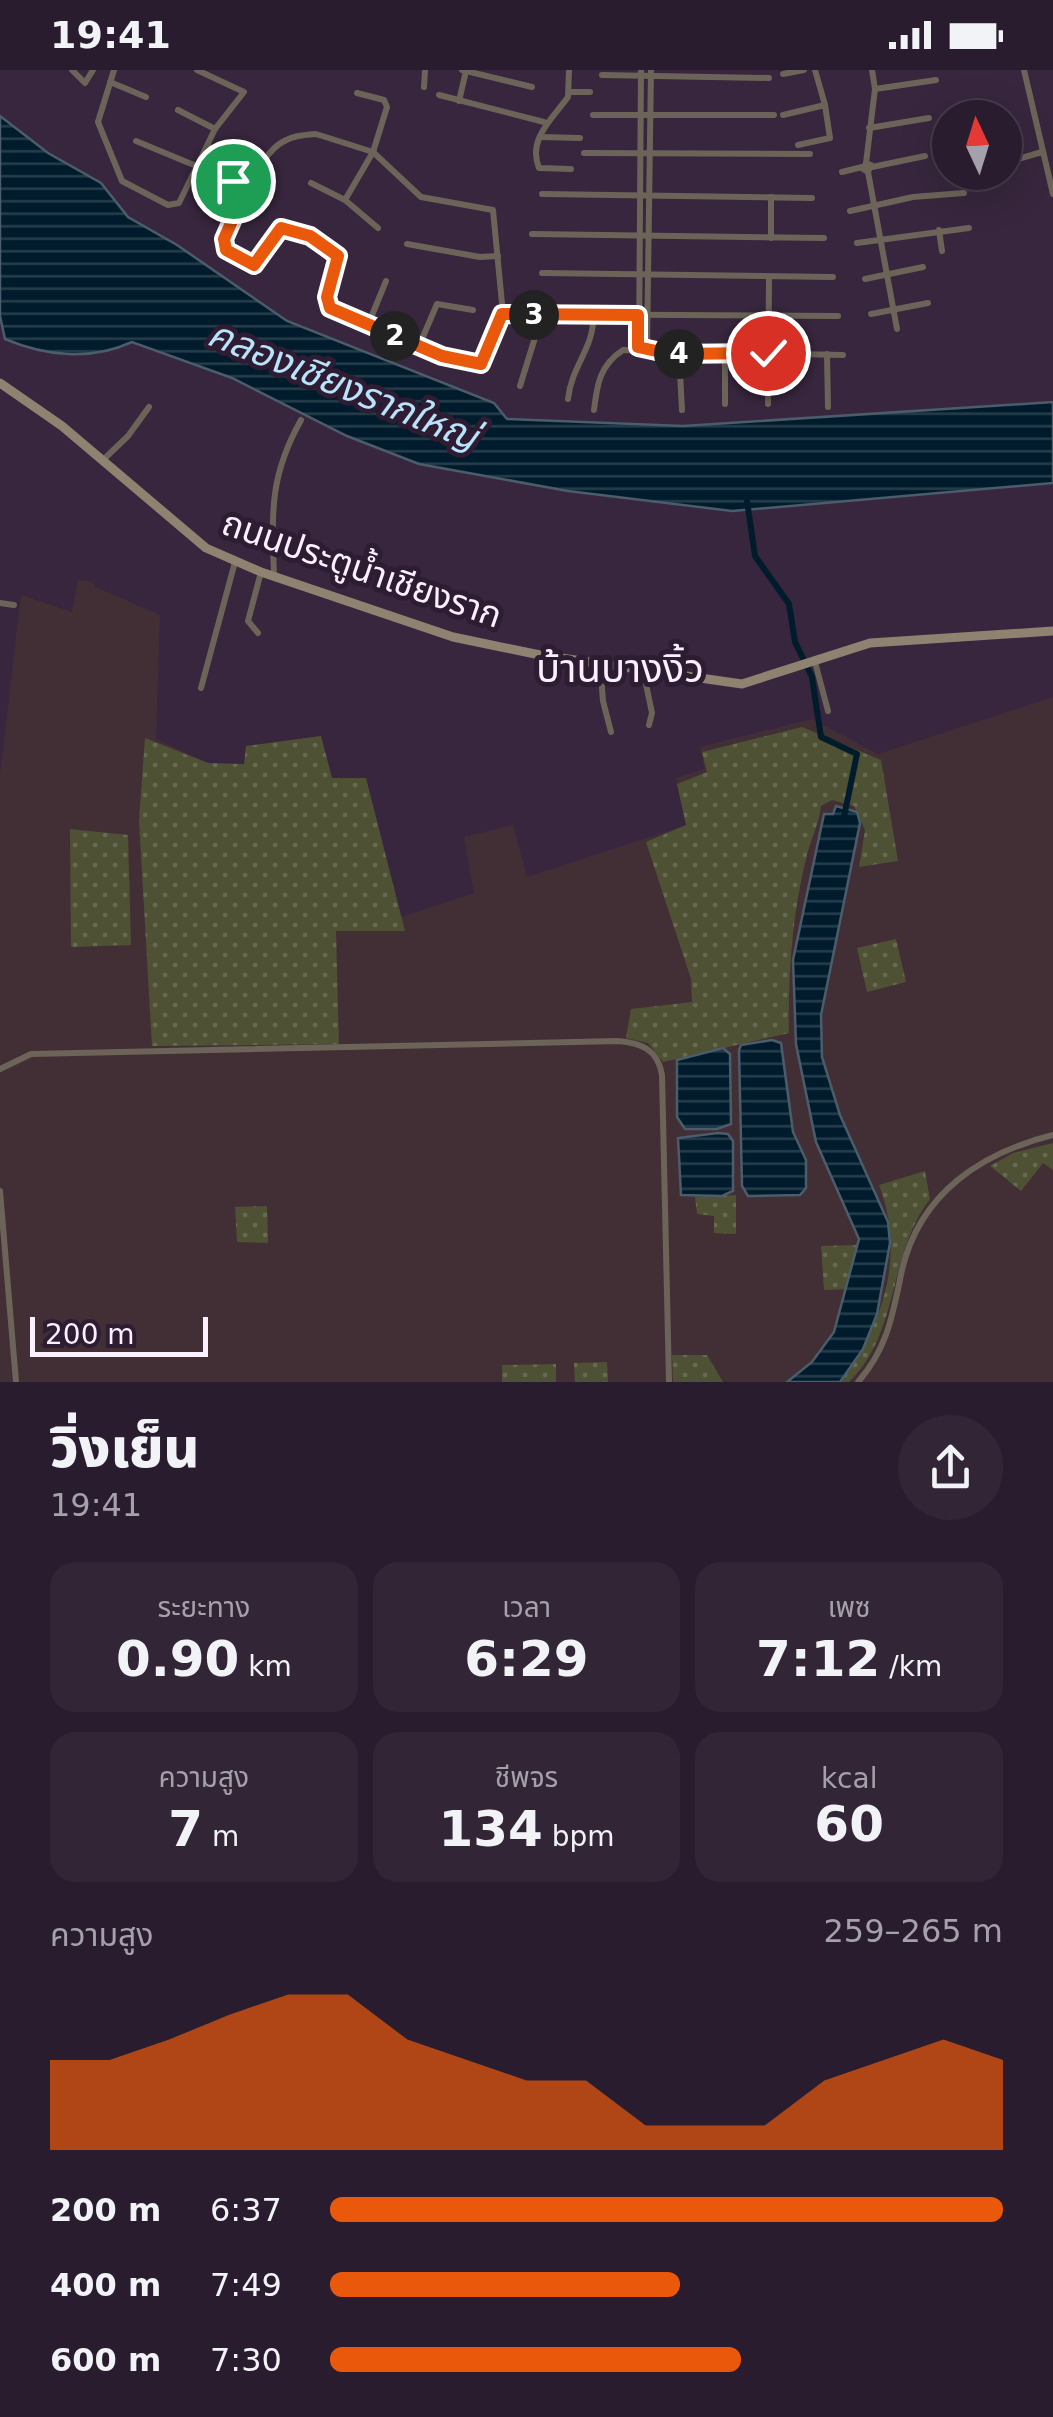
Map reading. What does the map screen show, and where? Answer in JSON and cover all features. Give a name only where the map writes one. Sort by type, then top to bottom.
[{"type":"street","points":[[72,70],[85,83],[93,70]]},
{"type":"street","points":[[114,70],[97,118],[122,181],[174,205],[199,166],[215,128],[244,92],[197,70]]},
{"type":"street","points":[[424,86],[425,70]]},
{"type":"street","points":[[459,101],[465,70],[532,88]]},
{"type":"street","points":[[570,70],[570,92],[544,122],[537,166],[571,169]]},
{"type":"street","points":[[782,74],[804,70]]},
{"type":"street","points":[[798,145],[830,138],[815,70]]},
{"type":"street","points":[[872,70],[875,89],[867,167],[897,330]]},
{"type":"street","points":[[1024,70],[1053,194]]},
{"type":"street","points":[[602,76],[646,73],[768,78]]},
{"type":"street","points":[[643,347],[646,73]]},
{"type":"street","points":[[875,89],[936,80]]},
{"type":"street","points":[[110,82],[146,97]]},
{"type":"street","points":[[570,92],[590,92]]},
{"type":"street","points":[[347,196],[371,155],[387,103],[357,93]]},
{"type":"street","points":[[439,95],[544,122]]},
{"type":"street","points":[[593,115],[779,115],[825,105]]},
{"type":"street","points":[[178,110],[215,128]]},
{"type":"street","points":[[869,128],[929,118]]},
{"type":"street","points":[[295,136],[341,139],[371,155],[421,197],[492,210],[502,314],[481,364],[419,346],[330,308],[327,297],[338,256],[310,236],[281,228],[254,265],[226,250],[224,239],[247,187],[277,145],[295,136]]},
{"type":"street","points":[[541,137],[580,138]]},
{"type":"street","points":[[136,140],[247,187]]},
{"type":"street","points":[[1022,158],[1042,152]]},
{"type":"street","points":[[584,153],[810,154]]},
{"type":"street","points":[[842,172],[925,156]]},
{"type":"street","points":[[311,183],[347,196],[378,228]]},
{"type":"street","points":[[850,211],[873,204],[964,193]]},
{"type":"street","points":[[542,194],[812,198]]},
{"type":"street","points":[[771,197],[771,238]]},
{"type":"street","points":[[857,242],[968,228]]},
{"type":"street","points":[[939,230],[942,250]]},
{"type":"street","points":[[532,234],[824,238]]},
{"type":"street","points":[[407,244],[480,257],[498,256]]},
{"type":"street","points":[[865,279],[924,267]]},
{"type":"street","points":[[542,273],[833,277]]},
{"type":"street","points":[[768,404],[770,277]]},
{"type":"street","points":[[368,325],[386,281]]},
{"type":"street","points":[[871,314],[928,303]]},
{"type":"street","points":[[419,346],[438,304],[473,310]]},
{"type":"street","points":[[502,314],[838,316]]},
{"type":"street","points":[[520,386],[540,315]]},
{"type":"street","points":[[568,398],[578,359],[594,337],[594,316]]},
{"type":"street","points":[[594,410],[604,368],[623,350],[643,347],[680,354],[843,355]]},
{"type":"street","points":[[680,354],[682,410]]},
{"type":"street","points":[[725,354],[725,404]]},
{"type":"street","points":[[828,354],[828,406]]},
{"type":"street","name":"ถนนประตูน้ำเชียงราก","points":[[0,383],[104,459],[190,538],[234,562],[454,637],[742,684],[886,641],[1053,632]]},
{"type":"street","points":[[104,459],[128,436],[148,407]]},
{"type":"street","points":[[274,576],[270,534],[278,468],[301,420]]},
{"type":"street","points":[[201,688],[234,562]]},
{"type":"street","points":[[258,633],[248,621],[262,572]]},
{"type":"street","points":[[0,603],[14,605]]},
{"type":"street","points":[[814,662],[828,712]]},
{"type":"street","points":[[600,663],[602,701],[612,732]]},
{"type":"street","points":[[643,670],[652,713],[649,725]]},
{"type":"street","points":[[0,1068],[12,1058],[31,1054],[618,1042],[646,1048],[657,1057],[662,1074],[669,1382]]},
{"type":"street","points":[[858,1382],[883,1346],[908,1251],[935,1202],[975,1164],[998,1151],[1053,1135]]},
{"type":"street","points":[[0,1191],[16,1382]]},
{"type":"shaded area","points":[[78,580],[93,582],[95,587],[160,615],[156,739],[208,763],[244,764],[246,746],[321,736],[332,778],[366,778],[401,917],[474,893],[464,837],[513,825],[527,877],[686,825],[676,778],[704,769],[700,747],[812,719],[878,754],[1053,697],[1053,1382],[0,1382],[0,775],[21,595],[72,612]]},
{"type":"green space","points":[[802,727],[881,760],[898,861],[859,867],[865,830],[854,806],[832,800],[821,806],[794,924],[789,1033],[663,1062],[648,1043],[626,1038],[631,1009],[692,1002],[691,979],[646,842],[686,825],[677,784],[707,772],[702,752]]},
{"type":"green space","points":[[321,736],[332,778],[366,778],[405,931],[336,931],[339,1044],[152,1046],[139,820],[145,738],[208,763],[244,764],[246,746]]},
{"type":"green space","points":[[70,829],[128,835],[131,945],[71,947]]},
{"type":"green space","points":[[896,939],[906,982],[867,992],[857,948]]},
{"type":"green space","points":[[1053,1143],[1053,1170],[1043,1163],[1021,1191],[990,1166],[1013,1153]]},
{"type":"green space","points":[[925,1171],[930,1199],[907,1243],[877,1340],[849,1382],[840,1382],[868,1336],[886,1288],[890,1237],[879,1185]]},
{"type":"green space","points":[[736,1195],[736,1234],[714,1233],[714,1216],[697,1214],[695,1197]]},
{"type":"green space","points":[[267,1206],[268,1243],[237,1242],[235,1207]]},
{"type":"green space","points":[[857,1245],[849,1289],[824,1290],[821,1246]]},
{"type":"green space","points":[[672,1355],[707,1355],[723,1382],[673,1382]]},
{"type":"green space","points":[[607,1362],[608,1382],[575,1382],[574,1363]]},
{"type":"green space","points":[[556,1364],[556,1382],[502,1382],[502,1365]]},
{"type":"water","name":"คลองเชียงรากใหญ่","points":[[0,116],[48,153],[101,183],[128,217],[177,245],[287,321],[494,403],[507,419],[683,426],[1053,402],[1053,483],[732,511],[568,491],[419,464],[347,436],[232,378],[132,342],[84,354],[20,345],[5,339],[0,316]]},
{"type":"water","points":[[836,806],[857,812],[860,823],[821,1015],[822,1057],[840,1115],[888,1222],[890,1243],[877,1314],[863,1349],[840,1382],[787,1382],[812,1362],[834,1332],[859,1239],[816,1142],[796,1044],[793,960],[824,814],[833,814]]},
{"type":"water","points":[[772,1040],[781,1043],[793,1132],[806,1160],[806,1188],[800,1195],[748,1196],[742,1186],[739,1050],[741,1045]]},
{"type":"water","points":[[723,1048],[730,1054],[731,1124],[717,1129],[685,1129],[677,1117],[677,1060]]},
{"type":"water","points":[[728,1134],[733,1141],[733,1191],[722,1196],[681,1195],[678,1138]]},
{"type":"waterway","points":[[747,501],[755,556],[789,604],[795,642],[812,677],[821,737],[857,754],[844,817]]},
{"type":"district","name":"บ้านบางงิ้ว","points":[[620,668]]},
{"type":"route","points":[[233,181],[247,187],[224,239],[226,250],[254,265],[284,226],[310,236],[338,256],[327,297],[330,308],[442,356],[481,364],[502,314],[638,315],[638,347],[670,354],[768,353]]}]
